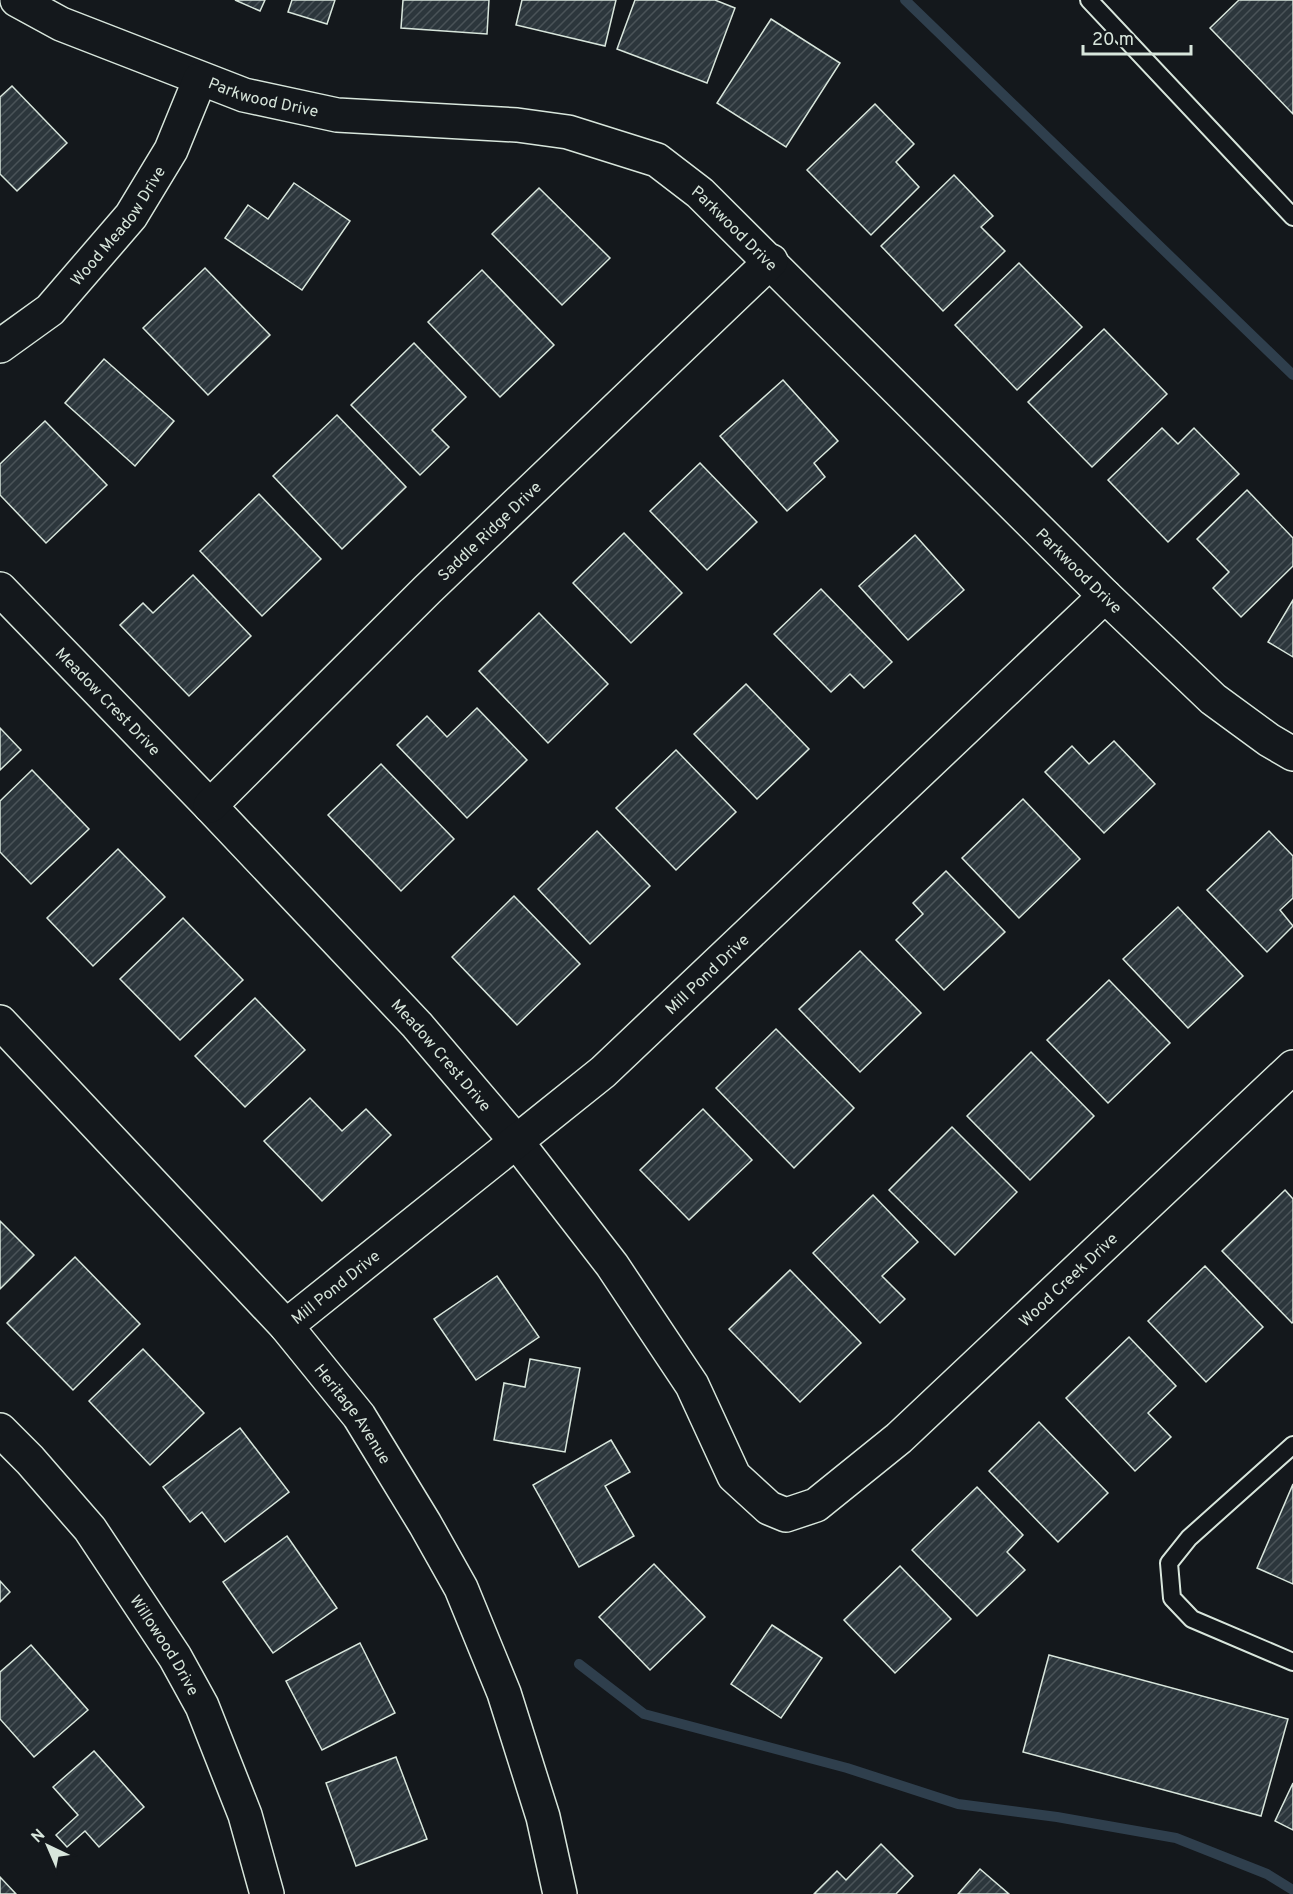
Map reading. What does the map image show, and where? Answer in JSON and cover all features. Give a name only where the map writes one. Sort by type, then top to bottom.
[{"type":"street","name":"Parkwood Drive","points":[[17,0],[61,24],[244,94],[337,115],[517,125],[568,132],[657,160],[700,193],[771,261],[1105,596],[1213,699],[1269,740],[1293,754]]},
{"type":"street","name":"Wood Meadow Drive","points":[[0,346],[50,309],[131,216],[171,150],[200,79]]},
{"type":"street","name":"Saddle Ridge Drive","points":[[210,806],[427,590],[771,261]]},
{"type":"street","name":"Meadow Crest Drive","points":[[0,589],[417,1025],[516,1141],[612,1265],[692,1385],[734,1476],[769,1508],[786,1515],[816,1505],[839,1486]]},
{"type":"street","name":"Mill Pond Drive","points":[[286,1326],[603,1072],[1105,596]]},
{"type":"street","name":"Heritage Avenue","points":[[0,1022],[286,1326],[359,1416],[461,1588],[504,1693],[543,1817],[560,1894]]},
{"type":"street","name":"Wood Creek Drive","points":[[839,1486],[899,1438],[1293,1067]]},
{"type":"street","name":"Willowood Drive","points":[[0,1430],[30,1460],[90,1529],[175,1657],[202,1706],[241,1804],[267,1894]]},
{"type":"lane","points":[[1089,0],[1293,216]]},
{"type":"lane","points":[[1293,1445],[1189,1538],[1169,1563],[1172,1598],[1192,1619],[1293,1662]]},
{"type":"building","points":[[235,0],[265,0],[260,11]]},
{"type":"building","points":[[292,0],[335,0],[327,24],[288,12]]},
{"type":"building","points":[[403,0],[489,0],[487,34],[401,28]]},
{"type":"building","points":[[522,0],[616,0],[605,46],[516,25]]},
{"type":"building","points":[[635,0],[715,0],[735,8],[707,83],[617,49]]},
{"type":"building","points":[[1239,0],[1293,0],[1293,114],[1210,28]]},
{"type":"building","points":[[771,19],[840,63],[786,147],[717,103]]},
{"type":"building","points":[[12,86],[67,143],[17,191],[0,174],[0,97]]},
{"type":"building","points":[[875,104],[914,144],[896,162],[919,187],[871,235],[807,170]]},
{"type":"building","points":[[954,175],[993,216],[981,227],[1005,251],[943,311],[881,246]]},
{"type":"building","points":[[294,183],[350,221],[302,290],[225,238],[248,205],[268,219]]},
{"type":"building","points":[[539,188],[610,258],[562,305],[492,234]]},
{"type":"building","points":[[1019,263],[1082,327],[1017,390],[955,325]]},
{"type":"building","points":[[205,268],[270,335],[208,395],[143,328]]},
{"type":"building","points":[[482,270],[554,345],[500,397],[428,322]]},
{"type":"building","points":[[1104,329],[1167,394],[1092,467],[1028,402]]},
{"type":"building","points":[[414,343],[466,397],[432,430],[449,447],[420,475],[351,405]]},
{"type":"building","points":[[104,359],[174,421],[135,466],[65,403]]},
{"type":"building","points":[[783,380],[838,441],[814,463],[825,477],[787,511],[720,436]]},
{"type":"building","points":[[337,415],[406,487],[342,549],[273,476]]},
{"type":"building","points":[[45,421],[107,485],[46,543],[0,495],[0,464]]},
{"type":"building","points":[[1162,428],[1178,444],[1194,428],[1239,474],[1168,542],[1108,480]]},
{"type":"building","points":[[700,463],[757,522],[707,570],[650,511]]},
{"type":"building","points":[[1247,490],[1293,538],[1293,566],[1241,617],[1213,588],[1229,572],[1197,539]]},
{"type":"building","points":[[259,494],[321,559],[262,616],[200,551]]},
{"type":"building","points":[[624,533],[682,593],[631,643],[573,583]]},
{"type":"building","points":[[915,535],[964,590],[908,640],[859,586]]},
{"type":"building","points":[[193,575],[251,636],[189,696],[120,625],[143,603],[153,613]]},
{"type":"building","points":[[821,589],[892,662],[864,688],[850,674],[831,692],[774,634]]},
{"type":"building","points":[[1293,600],[1293,657],[1268,642]]},
{"type":"building","points":[[539,613],[608,684],[548,743],[479,671]]},
{"type":"building","points":[[746,684],[809,749],[757,799],[694,734]]},
{"type":"building","points":[[477,708],[527,760],[467,818],[397,745],[427,716],[447,737]]},
{"type":"building","points":[[0,728],[21,750],[0,770]]},
{"type":"building","points":[[1114,741],[1155,784],[1104,833],[1045,772],[1072,746],[1089,764]]},
{"type":"building","points":[[676,750],[736,812],[676,870],[616,808]]},
{"type":"building","points":[[381,764],[454,839],[401,891],[328,815]]},
{"type":"building","points":[[32,770],[89,829],[31,884],[0,852],[0,801]]},
{"type":"building","points":[[1023,799],[1080,859],[1019,918],[962,858]]},
{"type":"building","points":[[597,831],[650,886],[590,944],[538,889]]},
{"type":"building","points":[[1269,831],[1293,856],[1293,898],[1280,910],[1293,926],[1267,952],[1207,890]]},
{"type":"building","points":[[118,849],[165,897],[93,966],[47,918]]},
{"type":"building","points":[[946,871],[1005,932],[944,990],[896,940],[923,914],[913,903]]},
{"type":"building","points":[[514,896],[580,964],[517,1025],[452,957]]},
{"type":"building","points":[[1178,907],[1243,976],[1188,1028],[1123,959]]},
{"type":"building","points":[[183,918],[243,980],[180,1040],[120,979]]},
{"type":"building","points":[[860,951],[921,1013],[860,1072],[799,1009]]},
{"type":"building","points":[[1109,980],[1170,1043],[1108,1103],[1047,1040]]},
{"type":"building","points":[[255,998],[305,1050],[245,1107],[195,1056]]},
{"type":"building","points":[[776,1029],[854,1108],[794,1168],[716,1088]]},
{"type":"building","points":[[1031,1052],[1094,1116],[1030,1180],[967,1116]]},
{"type":"building","points":[[310,1098],[342,1131],[366,1109],[391,1135],[322,1201],[264,1141]]},
{"type":"building","points":[[703,1109],[752,1160],[689,1220],[640,1170]]},
{"type":"building","points":[[952,1127],[1017,1192],[955,1255],[889,1190]]},
{"type":"building","points":[[1285,1190],[1293,1199],[1292,1323],[1222,1251]]},
{"type":"building","points":[[873,1195],[918,1242],[882,1276],[905,1299],[880,1323],[813,1253]]},
{"type":"building","points":[[0,1221],[34,1255],[0,1289]]},
{"type":"building","points":[[75,1257],[140,1324],[73,1390],[7,1323]]},
{"type":"building","points":[[1205,1266],[1263,1327],[1206,1382],[1148,1321]]},
{"type":"building","points":[[790,1270],[861,1343],[800,1402],[729,1329]]},
{"type":"building","points":[[497,1276],[539,1337],[476,1380],[434,1319]]},
{"type":"building","points":[[1129,1337],[1176,1386],[1148,1413],[1171,1437],[1135,1471],[1066,1398]]},
{"type":"building","points":[[143,1349],[204,1413],[150,1465],[89,1401]]},
{"type":"building","points":[[530,1359],[580,1368],[565,1452],[494,1440],[504,1383],[525,1387]]},
{"type":"building","points":[[1039,1422],[1108,1493],[1058,1542],[989,1471]]},
{"type":"building","points":[[240,1428],[289,1492],[225,1542],[202,1512],[190,1522],[163,1487]]},
{"type":"building","points":[[611,1440],[630,1472],[605,1486],[634,1536],[579,1567],[533,1485]]},
{"type":"building","points":[[1293,1484],[1293,1584],[1257,1568]]},
{"type":"building","points":[[977,1487],[1023,1535],[1007,1552],[1025,1570],[977,1616],[912,1550]]},
{"type":"building","points":[[287,1536],[337,1608],[273,1653],[223,1582]]},
{"type":"building","points":[[654,1564],[705,1617],[650,1670],[599,1617]]},
{"type":"building","points":[[900,1566],[951,1619],[895,1673],[844,1620]]},
{"type":"building","points":[[0,1581],[10,1592],[0,1602]]},
{"type":"building","points":[[772,1625],[822,1658],[781,1718],[731,1684]]},
{"type":"building","points":[[360,1643],[395,1713],[322,1750],[286,1681]]},
{"type":"building","points":[[31,1645],[88,1710],[34,1757],[0,1719],[0,1672]]},
{"type":"building","points":[[1049,1655],[1288,1719],[1261,1816],[1023,1752]]},
{"type":"building","points":[[94,1751],[144,1807],[99,1847],[85,1831],[67,1847],[56,1835],[78,1815],[53,1787]]},
{"type":"building","points":[[396,1757],[427,1839],[356,1866],[326,1783]]},
{"type":"building","points":[[1293,1783],[1293,1830],[1275,1821]]},
{"type":"building","points":[[881,1844],[913,1876],[896,1894],[814,1894],[837,1871],[846,1880]]},
{"type":"building","points":[[980,1869],[1009,1894],[958,1894]]},
{"type":"building","points":[[0,1877],[16,1894],[0,1894]]},
{"type":"waterway","points":[[905,0],[1293,375]]},
{"type":"waterway","points":[[579,1664],[644,1714],[847,1768],[958,1804],[1057,1817],[1176,1838],[1267,1874],[1293,1890]]}]
